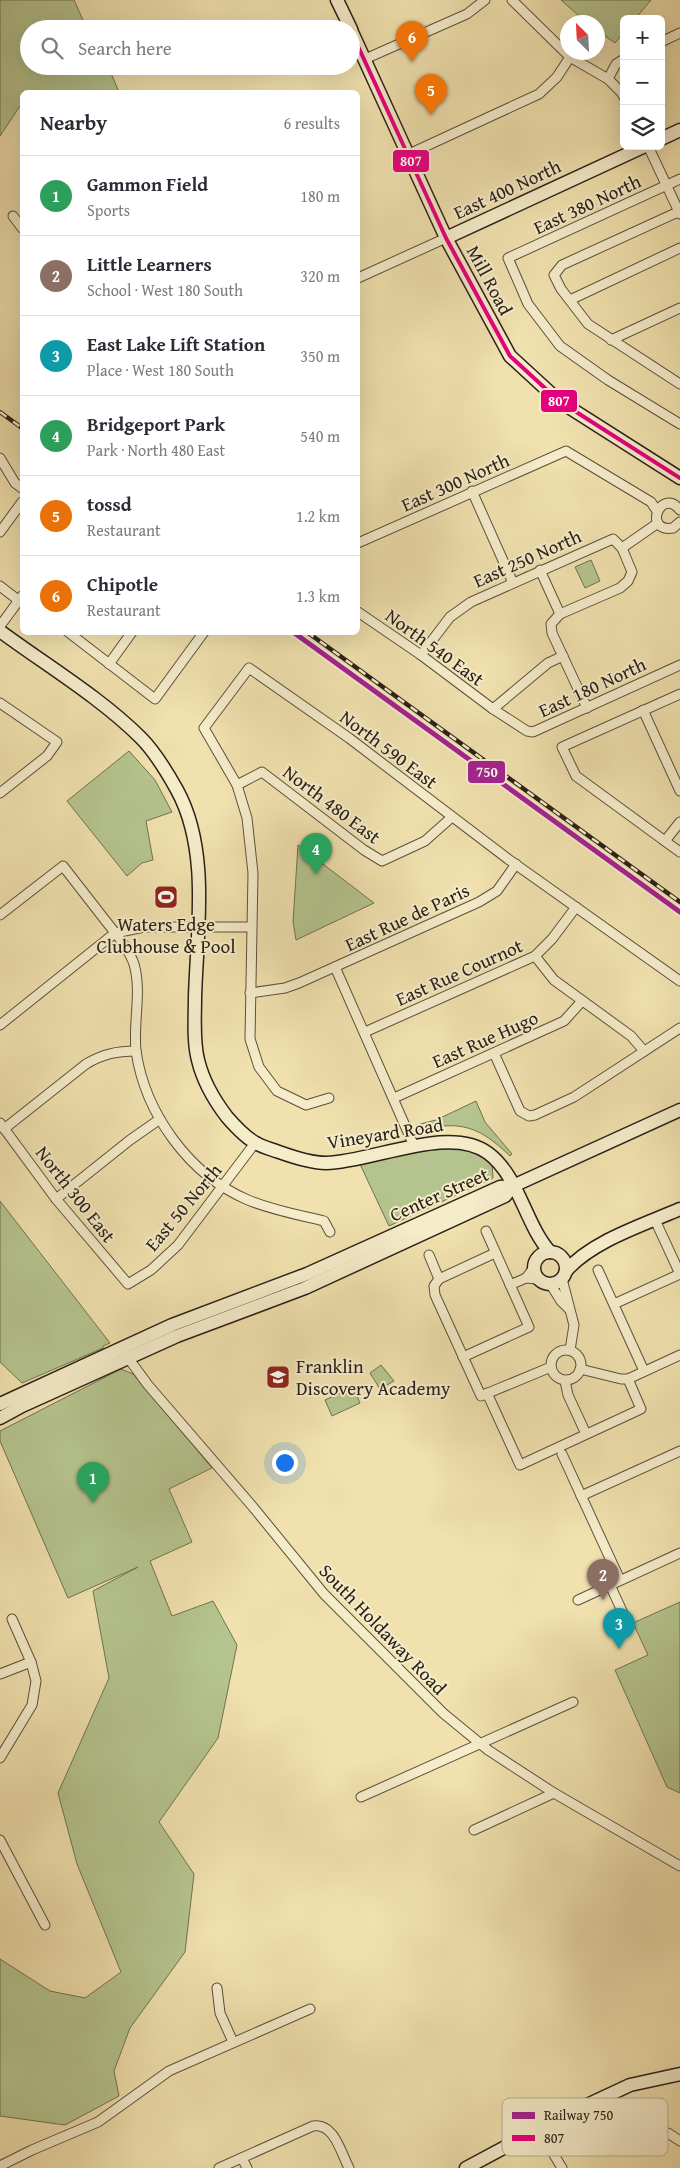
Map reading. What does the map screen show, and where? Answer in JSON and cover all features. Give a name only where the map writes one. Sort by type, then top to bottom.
[{"type":"main road","name":"Mill Road","points":[[337,0],[347,20]]},
{"type":"main road","name":"Mill Road","points":[[360,48],[446,238],[510,356],[559,401],[680,478]]},
{"type":"main road","points":[[665,137],[680,130]]},
{"type":"main road","name":"East 400 North","points":[[446,238],[638,150]]},
{"type":"main road","name":"Vineyard Road","points":[[0,631],[108,710],[142,739],[177,790],[191,819],[198,858],[195,1018],[198,1059],[209,1091],[228,1118],[255,1143],[294,1157],[324,1163],[358,1160],[414,1146],[452,1141],[469,1143],[488,1153],[513,1186]]},
{"type":"main road","points":[[513,1186],[680,1110]]},
{"type":"main road","points":[[513,1186],[536,1230],[553,1252],[564,1260],[560,1278]]},
{"type":"main road","points":[[513,1186],[515,1201],[531,1234],[536,1251],[533,1271]]},
{"type":"main road","name":"Center Street","points":[[0,1418],[125,1353],[172,1325],[292,1280],[500,1187],[513,1186]]},
{"type":"main road","name":"Center Street","points":[[0,1404],[125,1353],[305,1288],[505,1196],[513,1186]]},
{"type":"main road","points":[[533,1271],[540,1255],[553,1252],[571,1255],[592,1249],[680,1209]]},
{"type":"main road","points":[[533,1271],[545,1284],[560,1278],[576,1260],[592,1249]]},
{"type":"main road","points":[[292,1280],[305,1288]]},
{"type":"main road","points":[[216,1321],[218,1315],[252,1302],[256,1294]]},
{"type":"main road","points":[[602,2098],[630,2085],[680,2074]]},
{"type":"main road","points":[[466,2168],[502,2149]]},
{"type":"street","points":[[365,59],[467,14],[485,0]]},
{"type":"street","points":[[512,0],[560,47]]},
{"type":"street","points":[[665,40],[680,33]]},
{"type":"street","points":[[409,154],[539,94],[557,77],[568,60]]},
{"type":"street","points":[[575,60],[608,79],[620,91]]},
{"type":"street","points":[[608,79],[616,64],[621,60]]},
{"type":"street","points":[[649,150],[680,213],[562,265],[554,275],[561,289],[588,324],[680,384]]},
{"type":"street","name":"East 380 North","points":[[680,179],[508,258],[528,304],[560,346],[608,380],[680,424]]},
{"type":"street","points":[[13,216],[20,225]]},
{"type":"street","name":"East 400 North","points":[[360,277],[446,238]]},
{"type":"street","points":[[570,300],[680,248]]},
{"type":"street","points":[[611,340],[680,308]]},
{"type":"street","name":"East 300 North","points":[[360,542],[566,451],[651,502],[657,511]]},
{"type":"street","points":[[0,458],[15,483],[20,487]]},
{"type":"street","points":[[472,491],[513,583]]},
{"type":"street","points":[[658,523],[657,511],[666,504],[678,504]]},
{"type":"street","points":[[0,532],[20,505]]},
{"type":"street","points":[[658,523],[668,529],[677,526],[680,522]]},
{"type":"street","points":[[587,708],[552,633],[551,624],[560,614],[620,588],[628,581],[632,572],[622,548],[658,523]]},
{"type":"street","name":"East 250 North","points":[[421,656],[450,617],[471,602],[613,539],[622,548]]},
{"type":"street","points":[[540,570],[560,614]]},
{"type":"street","points":[[0,586],[20,599]]},
{"type":"street","points":[[0,626],[20,601]]},
{"type":"street","name":"North 540 East","points":[[360,613],[492,709]]},
{"type":"street","points":[[72,635],[155,699],[202,635]]},
{"type":"street","points":[[109,664],[130,635]]},
{"type":"street","points":[[492,709],[548,663],[563,656]]},
{"type":"street","name":"East 180 North","points":[[492,709],[527,731],[533,732],[680,665]]},
{"type":"street","name":"North 590 East","points":[[237,786],[204,728],[249,668],[349,738],[508,859],[680,981]]},
{"type":"street","points":[[680,694],[562,747],[576,776],[680,852]]},
{"type":"street","points":[[0,703],[57,742],[47,756],[0,793]]},
{"type":"street","points":[[644,710],[680,791]]},
{"type":"street","name":"North 480 East","points":[[237,786],[262,772],[364,850],[382,861],[425,841],[452,817]]},
{"type":"street","points":[[237,786],[247,818],[252,873],[250,1039],[259,1068],[277,1091],[306,1105],[329,1098]]},
{"type":"street","points":[[666,841],[680,822]]},
{"type":"street","name":"East Rue de Paris","points":[[250,993],[286,988],[299,983],[480,902],[498,891],[516,864]]},
{"type":"street","points":[[0,915],[62,866],[126,947],[133,962],[137,978],[136,1051],[150,1097],[160,1119],[175,1142],[193,1163],[224,1186],[248,1200],[324,1221],[330,1232]]},
{"type":"street","name":"East Rue Cournot","points":[[365,1032],[534,956],[558,932],[576,906]]},
{"type":"street","points":[[0,1025],[115,934],[144,927],[251,927]]},
{"type":"street","points":[[534,956],[554,980],[631,1036],[644,1051]]},
{"type":"street","points":[[335,967],[414,1146]]},
{"type":"street","name":"East Rue Hugo","points":[[394,1098],[564,1021],[582,1001]]},
{"type":"street","points":[[494,1053],[520,1111],[529,1116],[574,1097],[680,1028]]},
{"type":"street","points":[[2,1126],[101,1055],[119,1051],[136,1051]]},
{"type":"street","points":[[56,1199],[130,1140],[160,1119]]},
{"type":"street","name":"North 300 East","points":[[2,1126],[56,1199],[128,1284]]},
{"type":"street","name":"East 50 North","points":[[128,1284],[151,1270],[178,1245],[255,1143]]},
{"type":"street","points":[[614,1304],[680,1274],[655,1220]]},
{"type":"street","points":[[463,1356],[529,1327],[486,1231]]},
{"type":"street","points":[[496,1253],[439,1278],[434,1286],[435,1295],[463,1356],[520,1465],[641,1409],[628,1379]]},
{"type":"street","points":[[429,1255],[439,1278]]},
{"type":"street","points":[[598,1270],[644,1371]]},
{"type":"street","points":[[510,1285],[533,1271]]},
{"type":"street","points":[[560,1278],[561,1301],[568,1308],[574,1325],[570,1350]]},
{"type":"street","points":[[570,1350],[579,1359],[580,1369],[573,1379],[565,1381],[556,1377],[550,1367],[551,1361],[556,1354],[570,1350]]},
{"type":"street","name":"South Holdaway Road","points":[[125,1353],[324,1594],[443,1713],[480,1743],[554,1793],[680,1866]]},
{"type":"street","points":[[580,1369],[628,1379],[680,1355]]},
{"type":"street","points":[[484,1394],[550,1367]]},
{"type":"street","points":[[565,1381],[568,1395],[586,1434]]},
{"type":"street","points":[[582,1496],[680,1451]]},
{"type":"street","points":[[562,1454],[620,1580]]},
{"type":"street","points":[[578,1600],[680,1553]]},
{"type":"street","points":[[610,1585],[628,1624]]},
{"type":"street","points":[[0,1758],[32,1705],[36,1681],[31,1662],[12,1619]]},
{"type":"street","points":[[0,1674],[31,1662]]},
{"type":"street","points":[[361,1797],[573,1702]]},
{"type":"street","points":[[474,1830],[554,1793]]},
{"type":"street","points":[[0,1840],[45,1925]]},
{"type":"street","points":[[217,1988],[220,2013],[233,2042]]},
{"type":"street","points":[[0,2166],[98,2122],[169,2071],[310,2008]]},
{"type":"street","points":[[219,2168],[313,2126],[320,2125],[330,2132],[349,2168]]},
{"type":"street","points":[[668,2133],[680,2141]]},
{"type":"street","points":[[555,2156],[562,2168]]},
{"type":"street","points":[[242,2158],[247,2168]]},
{"type":"green space","points":[[0,0],[74,0],[83,20],[20,20],[20,75],[112,75],[118,90],[20,90],[20,106],[0,136]]},
{"type":"green space","points":[[561,0],[651,0],[638,15],[620,15],[620,37],[615,43],[605,36],[605,15],[578,15]]},
{"type":"green space","points":[[591,560],[600,581],[585,588],[575,567]]},
{"type":"green space","points":[[129,751],[155,780],[172,812],[146,821],[153,860],[142,863],[127,876],[67,801]]},
{"type":"green space","points":[[298,845],[374,903],[296,940],[293,922]]},
{"type":"green space","points":[[476,1101],[485,1122],[512,1154],[510,1156],[489,1138],[469,1128],[447,1126],[420,1130],[416,1125],[436,1120]]},
{"type":"green space","points":[[469,1143],[492,1163],[493,1178],[389,1226],[358,1160]]},
{"type":"green space","points":[[0,1201],[110,1343],[103,1346],[103,1348],[22,1383],[0,1362]]},
{"type":"green space","points":[[381,1365],[394,1381],[380,1389],[370,1373]]},
{"type":"green space","points":[[121,1369],[133,1374],[212,1468],[169,1489],[192,1542],[150,1561],[172,1616],[213,1601],[237,1645],[218,1738],[159,1822],[194,1874],[185,1952],[130,2028],[114,2071],[119,2096],[65,2125],[0,2116],[0,1959],[50,1991],[85,1998],[121,1972],[77,1864],[58,1793],[109,1678],[93,1591],[138,1567],[68,1598],[0,1441],[0,1431]]},
{"type":"green space","points":[[353,1387],[360,1403],[332,1416],[325,1400]]},
{"type":"green space","points":[[680,1602],[680,1793],[667,1787],[615,1670],[648,1655],[633,1623]]},
{"type":"railway","points":[[0,412],[20,427]]},
{"type":"railway","points":[[311,635],[680,902]]},
{"type":"rail line","name":"750","points":[[297,635],[680,912]]},
{"type":"transit line","name":"807","points":[[360,51],[446,238],[510,356],[559,401],[680,478]]},
{"type":"place","name":"Chipotle","points":[[412,62]]},
{"type":"place","name":"tossd","points":[[431,115]]},
{"type":"place","name":"Bridgeport Park","points":[[316,874]]},
{"type":"place","name":"Waters Edge Clubhouse & Pool","points":[[166,897]]},
{"type":"place","name":"Franklin Discovery Academy","points":[[278,1377]]},
{"type":"place","name":"Gammon Field","points":[[93,1503]]},
{"type":"place","name":"Little Learners","points":[[603,1600]]},
{"type":"place","name":"East Lake Lift Station","points":[[619,1649]]}]
